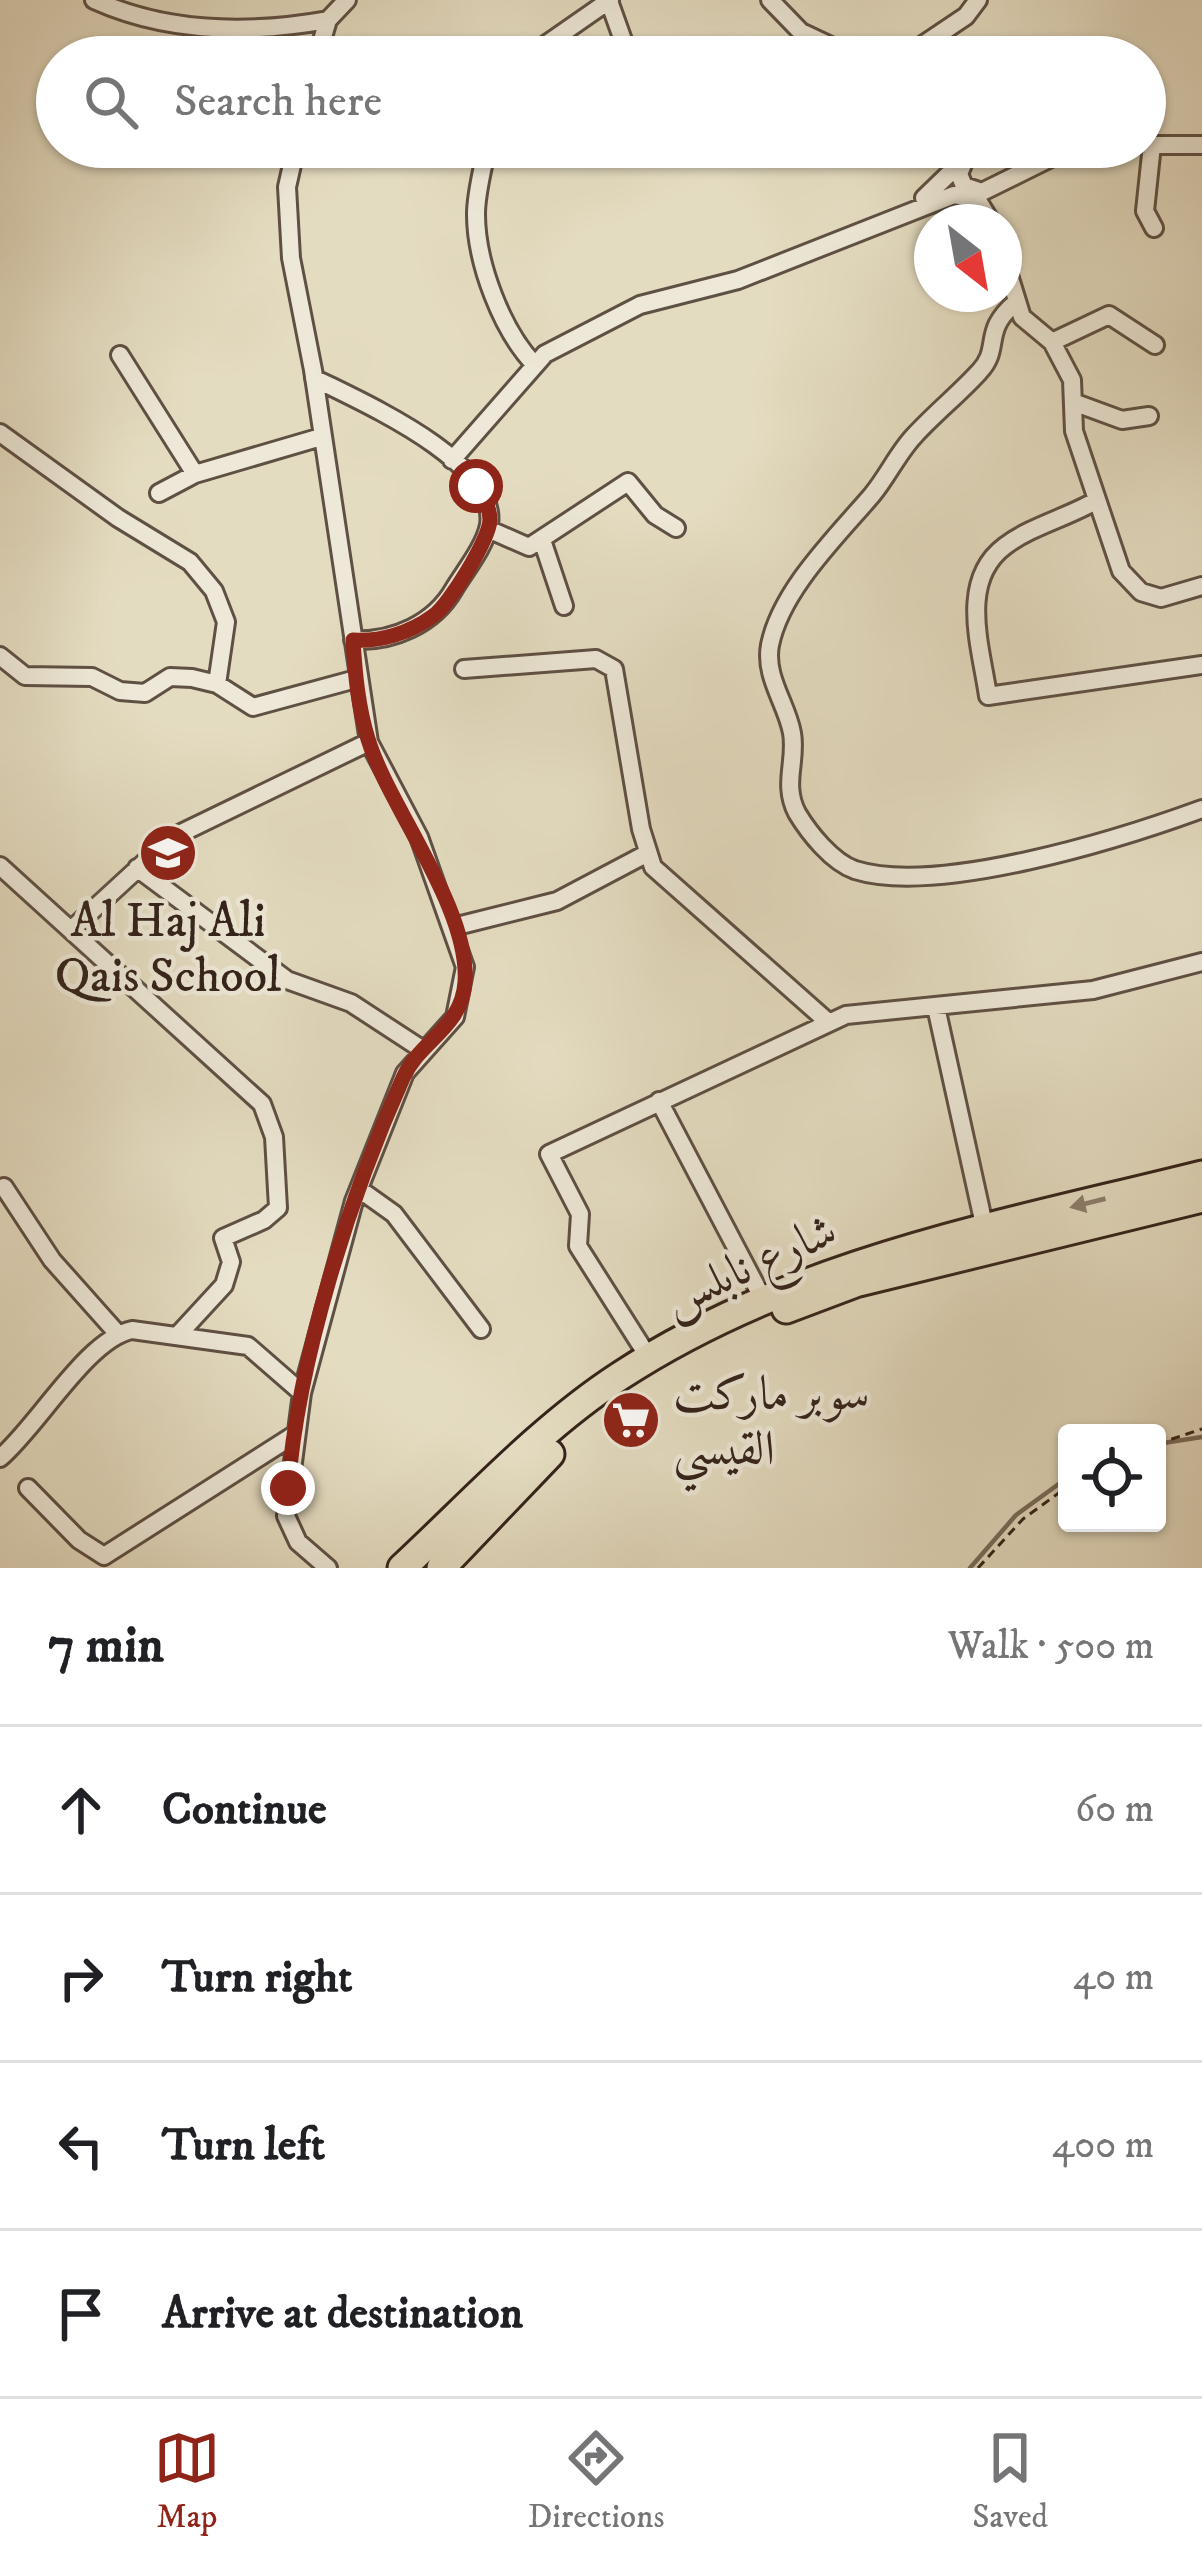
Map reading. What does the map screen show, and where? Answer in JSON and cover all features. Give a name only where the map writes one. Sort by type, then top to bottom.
[{"type":"main road","name":"شارع نابلس","points":[[402,1568],[586,1400],[649,1358],[763,1299],[845,1266],[1202,1175]]},
{"type":"main road","name":"شارع نابلس","points":[[441,1568],[547,1457],[599,1413],[680,1358],[745,1326],[855,1283],[1202,1198]]},
{"type":"street","points":[[94,0],[138,20],[268,31],[328,20]]},
{"type":"street","points":[[323,36],[328,20],[347,0]]},
{"type":"street","points":[[558,36],[609,0],[622,36]]},
{"type":"street","points":[[770,0],[809,36]]},
{"type":"street","points":[[936,36],[966,16],[978,0]]},
{"type":"street","points":[[1166,145],[1202,145]]},
{"type":"street","points":[[291,168],[287,187],[290,258],[314,378],[368,742],[419,837],[465,967],[464,993],[448,1028],[405,1073],[359,1190],[302,1393],[286,1516],[298,1542],[328,1568]]},
{"type":"street","points":[[484,168],[476,214],[483,258],[514,344],[535,365]]},
{"type":"street","points":[[875,228],[948,181],[954,168]]},
{"type":"street","points":[[962,168],[958,174],[964,186],[975,192],[1027,168]]},
{"type":"street","points":[[1148,168],[1145,211],[1154,228]]},
{"type":"street","points":[[996,204],[1004,178]]},
{"type":"street","points":[[932,204],[954,195],[979,204]]},
{"type":"street","points":[[452,460],[545,354],[640,305],[738,280],[914,212]]},
{"type":"street","points":[[1007,312],[992,328],[984,367],[910,439],[872,495],[834,533],[798,588],[770,645],[773,682],[791,729],[786,776],[797,812],[844,865],[917,874],[994,866],[1144,830],[1202,809]]},
{"type":"street","points":[[1020,312],[1029,327],[1052,343],[1072,380],[1072,423],[1121,571],[1134,586],[1169,598],[1202,586]]},
{"type":"street","points":[[1052,343],[1109,315],[1156,346]]},
{"type":"street","points":[[120,355],[195,474]]},
{"type":"street","points":[[314,378],[428,438],[482,495],[488,529],[439,612],[393,636],[353,640]]},
{"type":"street","points":[[1073,402],[1122,420],[1149,416]]},
{"type":"street","points":[[0,433],[118,518],[190,562],[214,591],[226,622],[217,684]]},
{"type":"street","points":[[159,493],[195,474],[321,437]]},
{"type":"street","points":[[488,529],[529,547],[628,482],[656,515],[676,528]]},
{"type":"street","points":[[1097,500],[1007,544],[991,559],[975,605],[988,696],[1202,665]]},
{"type":"street","points":[[542,540],[564,606]]},
{"type":"street","points":[[0,656],[25,676],[92,677],[120,691],[145,693],[170,676],[217,684],[253,707],[356,679]]},
{"type":"street","points":[[464,669],[596,659],[614,669],[646,854],[653,867],[828,1022]]},
{"type":"street","points":[[72,929],[171,838],[368,742]]},
{"type":"street","points":[[453,927],[556,901],[646,854]]},
{"type":"street","points":[[0,866],[182,1032],[224,1063],[262,1104],[271,1122],[278,1208],[264,1220],[223,1238],[231,1262],[224,1285],[177,1336]]},
{"type":"street","points":[[136,868],[296,986],[351,1003],[423,1050]]},
{"type":"street","points":[[649,1358],[578,1246],[580,1214],[549,1154],[828,1022],[1093,990],[1202,962]]},
{"type":"street","points":[[936,1007],[985,1229]]},
{"type":"street","points":[[659,1101],[763,1299]]},
{"type":"street","points":[[4,1187],[52,1260],[117,1333]]},
{"type":"street","points":[[359,1190],[394,1214],[482,1329]]},
{"type":"street","points":[[0,1458],[30,1432],[94,1352],[117,1333],[248,1346],[302,1393]]},
{"type":"street","points":[[28,1488],[79,1540],[104,1556],[295,1435]]},
{"type":"path","points":[[1166,1441],[1202,1429]]},
{"type":"path","points":[[978,1568],[1023,1519],[1058,1494]]},
{"type":"waterway","points":[[1166,1443],[1202,1437]]},
{"type":"waterway","points":[[970,1568],[1016,1515],[1058,1485]]},
{"type":"place","name":"Al Haj Ali Qais School","points":[[168,853]]},
{"type":"place","name":"سوبر ماركت القيسي","points":[[631,1420]]},
{"type":"route","points":[[288,1488],[302,1393],[354,1202],[405,1073],[448,1028],[460,1005],[465,980],[460,945],[419,837],[368,742],[353,640],[393,636],[422,623],[446,604],[488,529],[488,508],[476,486]]}]
